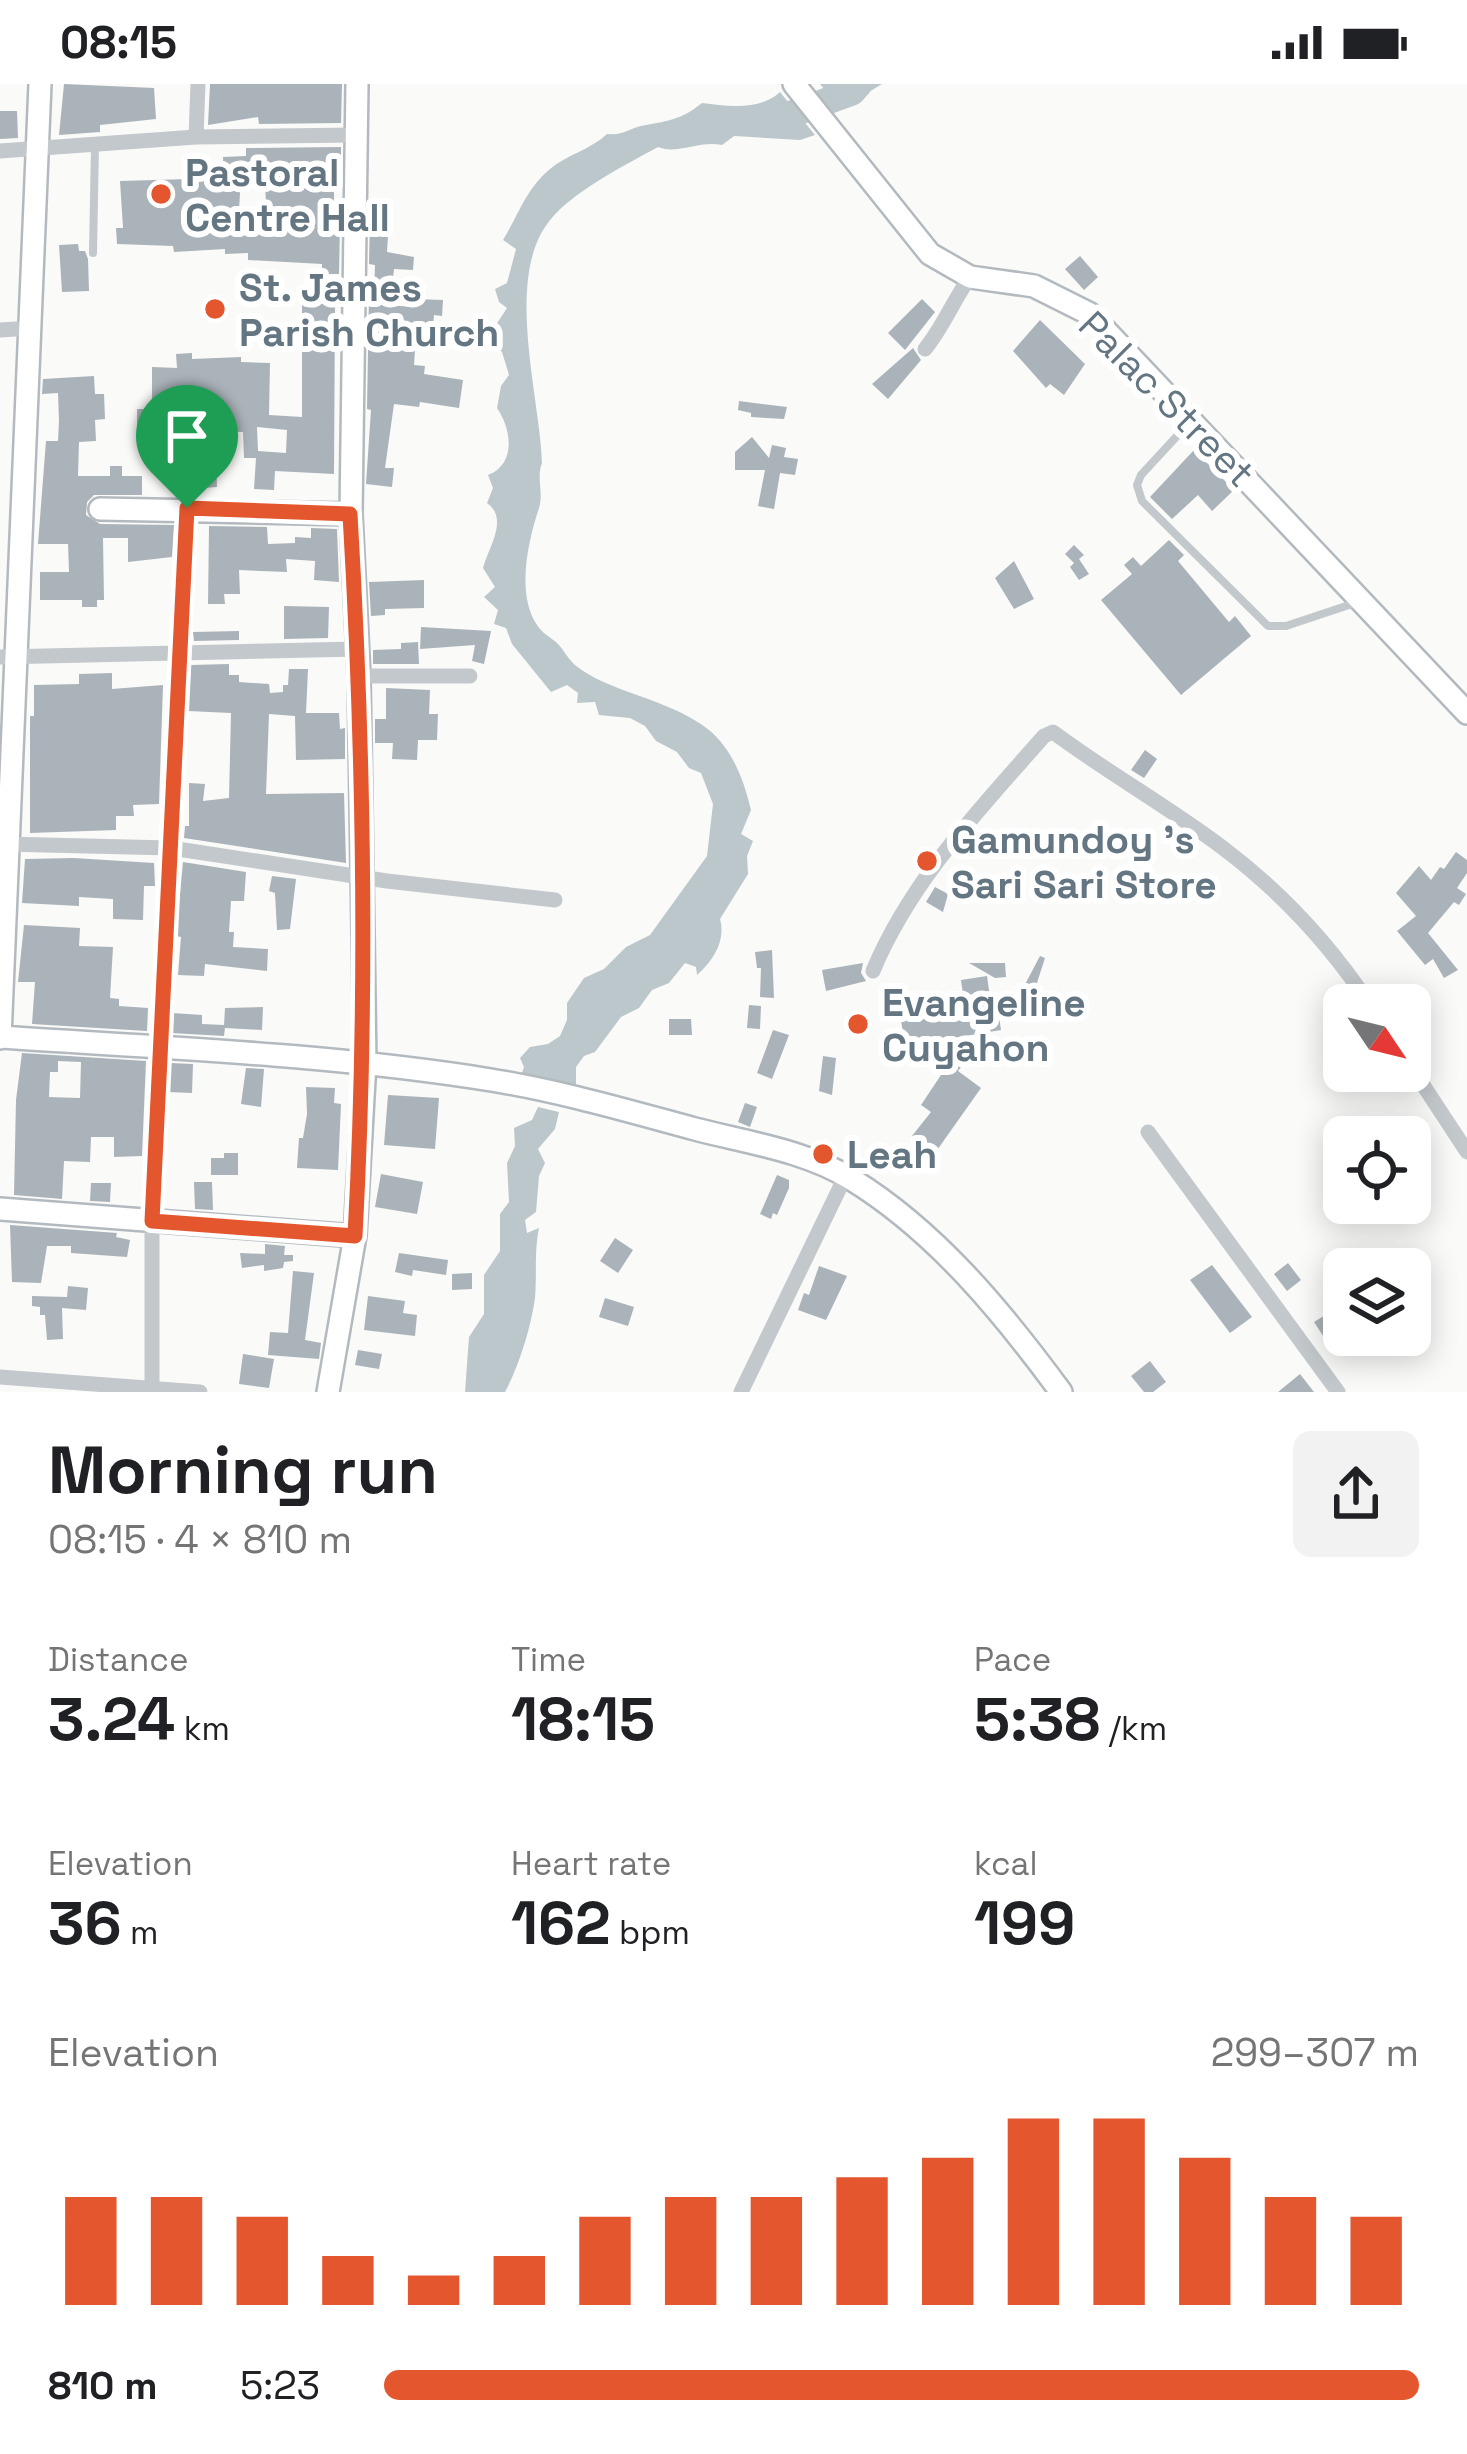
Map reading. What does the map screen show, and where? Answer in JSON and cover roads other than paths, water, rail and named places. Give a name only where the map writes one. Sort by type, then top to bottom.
[{"type":"street","points":[[40,84],[32,328],[12,509],[0,1038],[364,1063],[495,1081],[780,1151],[846,1175],[914,1223],[1020,1337],[1061,1392]]},
{"type":"street","points":[[196,137],[198,84]]},
{"type":"street","points":[[328,1392],[355,1236],[364,1063],[359,676],[350,514],[357,84]]},
{"type":"street","name":"Palac Street","points":[[794,84],[930,254],[970,277],[1034,286],[1090,314],[1467,713]]},
{"type":"street","points":[[0,151],[196,137],[356,135]]},
{"type":"street","points":[[925,350],[970,277]]},
{"type":"street","points":[[0,330],[32,328]]},
{"type":"street","points":[[152,1390],[158,1048],[187,508]]},
{"type":"street","points":[[100,509],[350,514]]},
{"type":"street","points":[[7,657],[358,650]]},
{"type":"street","points":[[359,676],[470,676]]},
{"type":"street","points":[[873,971],[885,941],[948,844],[1044,736],[1053,732],[1223,848],[1312,932],[1353,984]]},
{"type":"street","points":[[5,844],[171,848],[361,878],[555,900]]},
{"type":"street","points":[[1428,1092],[1467,1152]]},
{"type":"street","points":[[1148,1132],[1337,1392]]},
{"type":"street","points":[[742,1392],[846,1175]]},
{"type":"street","points":[[0,1209],[355,1236]]},
{"type":"street","points":[[0,1377],[200,1392]]},
{"type":"lane","points":[[93,253],[95,144]]},
{"type":"lane","points":[[1191,420],[1141,475],[1137,485],[1142,501],[1268,626],[1286,626],[1362,601]]},
{"type":"waterway","points":[[764,124],[852,92],[859,84]]},
{"type":"place","name":"Pastoral Centre Hall","points":[[161,194]]},
{"type":"place","name":"St. James Parish Church","points":[[215,309]]},
{"type":"place","name":"Gamundoy 's Sari Sari Store","points":[[927,861]]},
{"type":"place","name":"Evangeline Cuyahon","points":[[858,1024]]},
{"type":"place","name":"Leah","points":[[823,1154]]}]
